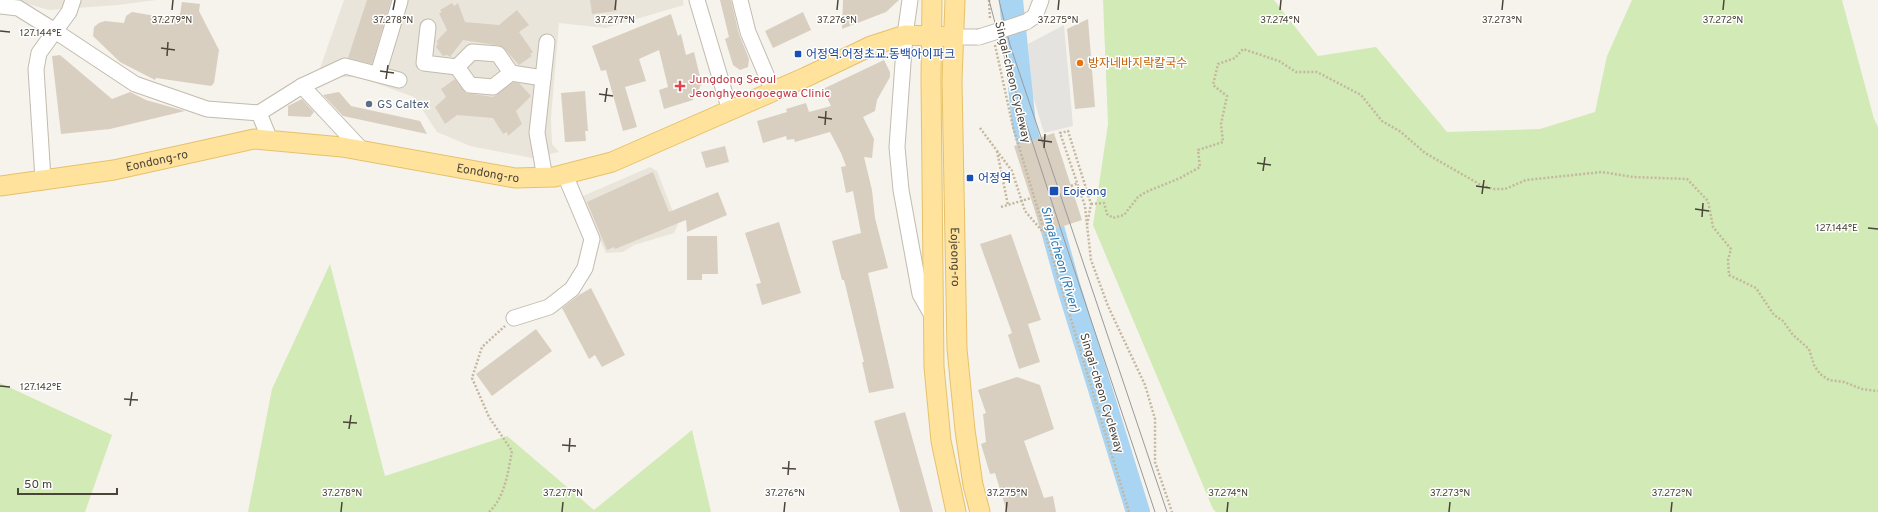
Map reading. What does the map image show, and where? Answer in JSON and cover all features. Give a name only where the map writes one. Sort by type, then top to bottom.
[{"type":"main road","name":"Eojeong-ro","points":[[932,0],[934,367],[941,441],[956,512]]},
{"type":"main road","name":"Eojeong-ro","points":[[955,0],[952,80],[957,349],[965,430],[973,485],[980,512]]},
{"type":"main road","name":"Eondong-ro","points":[[0,186],[114,170],[254,139],[363,151],[515,178],[545,178],[565,175],[612,162],[730,111],[871,46],[905,35],[953,37]]},
{"type":"street","points":[[697,0],[730,111]]},
{"type":"street","points":[[740,0],[748,32],[773,91]]},
{"type":"street","points":[[910,0],[905,35],[897,147],[901,190],[920,294],[933,317]]},
{"type":"street","points":[[953,37],[979,37],[1026,22],[1035,16],[1041,0]]},
{"type":"street","points":[[378,74],[400,1]]},
{"type":"street","points":[[0,6],[18,8],[135,84],[207,109],[258,113],[302,86],[345,66],[399,80]]},
{"type":"street","points":[[43,179],[36,69],[39,53],[71,6]]},
{"type":"street","points":[[428,27],[424,64],[457,67],[470,85],[493,87],[511,73]]},
{"type":"street","points":[[545,178],[538,133],[547,42]]},
{"type":"street","points":[[457,67],[472,52],[498,54],[511,73],[543,78]]},
{"type":"street","points":[[302,86],[363,151]]},
{"type":"street","points":[[258,113],[270,140]]},
{"type":"street","points":[[514,318],[549,306],[572,289],[585,268],[592,239],[565,175]]},
{"type":"path","name":"Singal-cheon Cycleway","points":[[989,0],[991,23]]},
{"type":"path","name":"Singal-cheon Cycleway","points":[[994,38],[1013,127],[1129,512]]},
{"type":"path","points":[[1091,204],[1104,203],[1107,214],[1113,218],[1124,215],[1134,202],[1146,192],[1180,178],[1200,167],[1198,150],[1223,142],[1221,124],[1227,96],[1213,85],[1218,64],[1235,58],[1243,49],[1279,61],[1296,72],[1317,72],[1361,95],[1382,121],[1401,132],[1425,153],[1481,185],[1493,189],[1505,189],[1526,180],[1602,172],[1633,177],[1687,179],[1708,201],[1713,228],[1731,249],[1728,260],[1729,275],[1756,288],[1774,315],[1783,321],[1794,335],[1809,349],[1814,365],[1820,374],[1829,380],[1844,382],[1862,389],[1878,390]]},
{"type":"path","points":[[980,128],[1012,171],[1025,211],[1045,235]]},
{"type":"path","points":[[1088,225],[1091,204],[1068,131],[1060,133],[1085,206],[1091,260],[1108,306],[1145,385],[1155,419],[1155,462],[1172,512]]},
{"type":"path","points":[[996,149],[1008,205]]},
{"type":"path","points":[[1071,186],[1078,183]]},
{"type":"path","points":[[1001,207],[1031,198]]},
{"type":"path","points":[[489,512],[496,505],[508,475],[512,451],[489,417],[472,378],[482,347],[514,318]]},
{"type":"shaded area","points":[[14,0],[156,0],[118,5],[49,10]]},
{"type":"shaded area","points":[[344,0],[683,0],[684,5],[605,28],[559,23],[551,118],[552,144],[559,152],[532,158],[470,146],[437,132],[414,97],[358,77],[338,77],[319,71]]},
{"type":"shaded area","points":[[1064,25],[1073,126],[1044,133],[1032,93],[1028,44]]},
{"type":"shaded area","points":[[650,167],[657,171],[678,225],[674,233],[634,245],[623,252],[606,253],[582,202],[583,196]]},
{"type":"green space","points":[[1103,0],[1274,0],[1318,56],[1376,47],[1447,132],[1540,129],[1595,112],[1607,56],[1632,0],[1842,0],[1874,119],[1878,127],[1878,512],[1216,512],[1213,509],[1093,225],[1108,124]]},
{"type":"green space","points":[[330,264],[385,476],[507,436],[594,510],[692,430],[711,512],[248,512],[272,389]]},
{"type":"green space","points":[[0,383],[112,435],[85,512],[0,512]]},
{"type":"building","points":[[367,0],[391,0],[372,64],[348,58]]},
{"type":"building","points":[[590,0],[616,0],[617,11],[592,14]]},
{"type":"building","points":[[720,0],[731,0],[739,34],[749,59],[748,67],[740,70],[733,65],[725,39],[729,37]]},
{"type":"building","points":[[843,0],[899,0],[886,12],[842,29]]},
{"type":"building","points":[[182,2],[200,4],[199,11],[219,50],[214,83],[211,86],[156,78],[155,80],[120,62],[93,36],[94,27],[99,23],[105,21],[124,23],[126,16],[132,12],[179,20]]},
{"type":"building","points":[[452,3],[454,6],[458,3],[465,22],[499,25],[517,10],[529,25],[519,32],[533,52],[530,54],[532,56],[519,65],[502,46],[463,40],[450,57],[447,55],[443,56],[436,47],[438,43],[436,42],[447,30],[439,13],[442,12],[440,10]]},
{"type":"building","points":[[803,12],[811,30],[773,48],[765,31]]},
{"type":"building","points":[[671,14],[678,36],[681,34],[686,55],[694,52],[702,85],[700,86],[699,92],[693,97],[693,100],[664,109],[659,90],[668,87],[659,50],[639,59],[646,81],[625,87],[637,127],[623,131],[606,70],[601,71],[592,46]]},
{"type":"building","points":[[1088,19],[1095,107],[1075,109],[1067,29]]},
{"type":"building","points":[[60,55],[112,99],[130,92],[146,100],[185,111],[110,129],[61,134],[52,56]]},
{"type":"building","points":[[884,60],[890,72],[890,77],[877,100],[875,111],[863,117],[874,139],[872,158],[864,157],[872,190],[875,218],[888,268],[868,273],[894,388],[869,393],[862,362],[864,362],[844,280],[842,280],[832,241],[861,233],[853,191],[846,193],[841,167],[846,166],[841,153],[830,132],[795,142],[794,139],[787,140],[786,136],[763,143],[757,121],[787,112],[786,109],[806,103],[809,112],[831,106],[823,89]]},
{"type":"building","points":[[455,79],[466,93],[493,97],[513,82],[519,83],[531,96],[516,111],[522,124],[508,136],[507,132],[503,134],[493,118],[457,115],[445,124],[435,107],[446,97],[441,89]]},
{"type":"building","points":[[585,91],[588,131],[585,131],[586,141],[565,142],[561,93]]},
{"type":"building","points":[[339,92],[351,106],[420,121],[427,134],[343,116],[323,95]]},
{"type":"building","points":[[302,99],[314,112],[310,117],[288,116],[288,106]]},
{"type":"building","points":[[1054,133],[1082,220],[1042,233],[1014,146]]},
{"type":"building","points":[[725,146],[729,162],[706,168],[701,152]]},
{"type":"building","points":[[653,172],[669,212],[718,192],[727,215],[687,232],[686,220],[615,249],[614,247],[607,250],[587,202]]},
{"type":"building","points":[[779,222],[801,293],[762,305],[756,284],[761,283],[745,233]]},
{"type":"building","points":[[1011,234],[1041,320],[1028,324],[1040,362],[1019,369],[1008,335],[1012,333],[980,244]]},
{"type":"building","points":[[687,236],[717,236],[718,274],[702,274],[702,280],[687,280]]},
{"type":"building","points":[[591,288],[625,355],[602,367],[595,355],[589,359],[562,308]]},
{"type":"building","points":[[536,329],[552,351],[492,396],[476,374]]},
{"type":"building","points":[[1017,377],[1040,385],[1054,429],[1024,441],[1044,498],[1053,496],[1056,512],[1007,512],[995,473],[990,474],[981,444],[986,442],[983,414],[986,413],[978,390]]},
{"type":"building","points":[[905,412],[933,512],[900,512],[874,421]]},
{"type":"waterway","name":"Singalcheon (River)","points":[[1011,0],[1024,125],[1068,285],[1138,512]]},
{"type":"tram line","points":[[989,0],[1002,49],[1155,512]]},
{"type":"tram line","points":[[999,0],[1010,45],[1167,512]]},
{"type":"place","name":"어정역.어정초교.동백아이파크","points":[[798,54]]},
{"type":"place","name":"방자네바지락칼국수","points":[[1080,63]]},
{"type":"place","name":"Jungdong Seoul Jeonghyeongoegwa Clinic","points":[[680,86]]},
{"type":"place","name":"GS Caltex","points":[[369,104]]},
{"type":"place","name":"어정역","points":[[970,178]]},
{"type":"place","name":"Eojeong","points":[[1054,191]]}]
